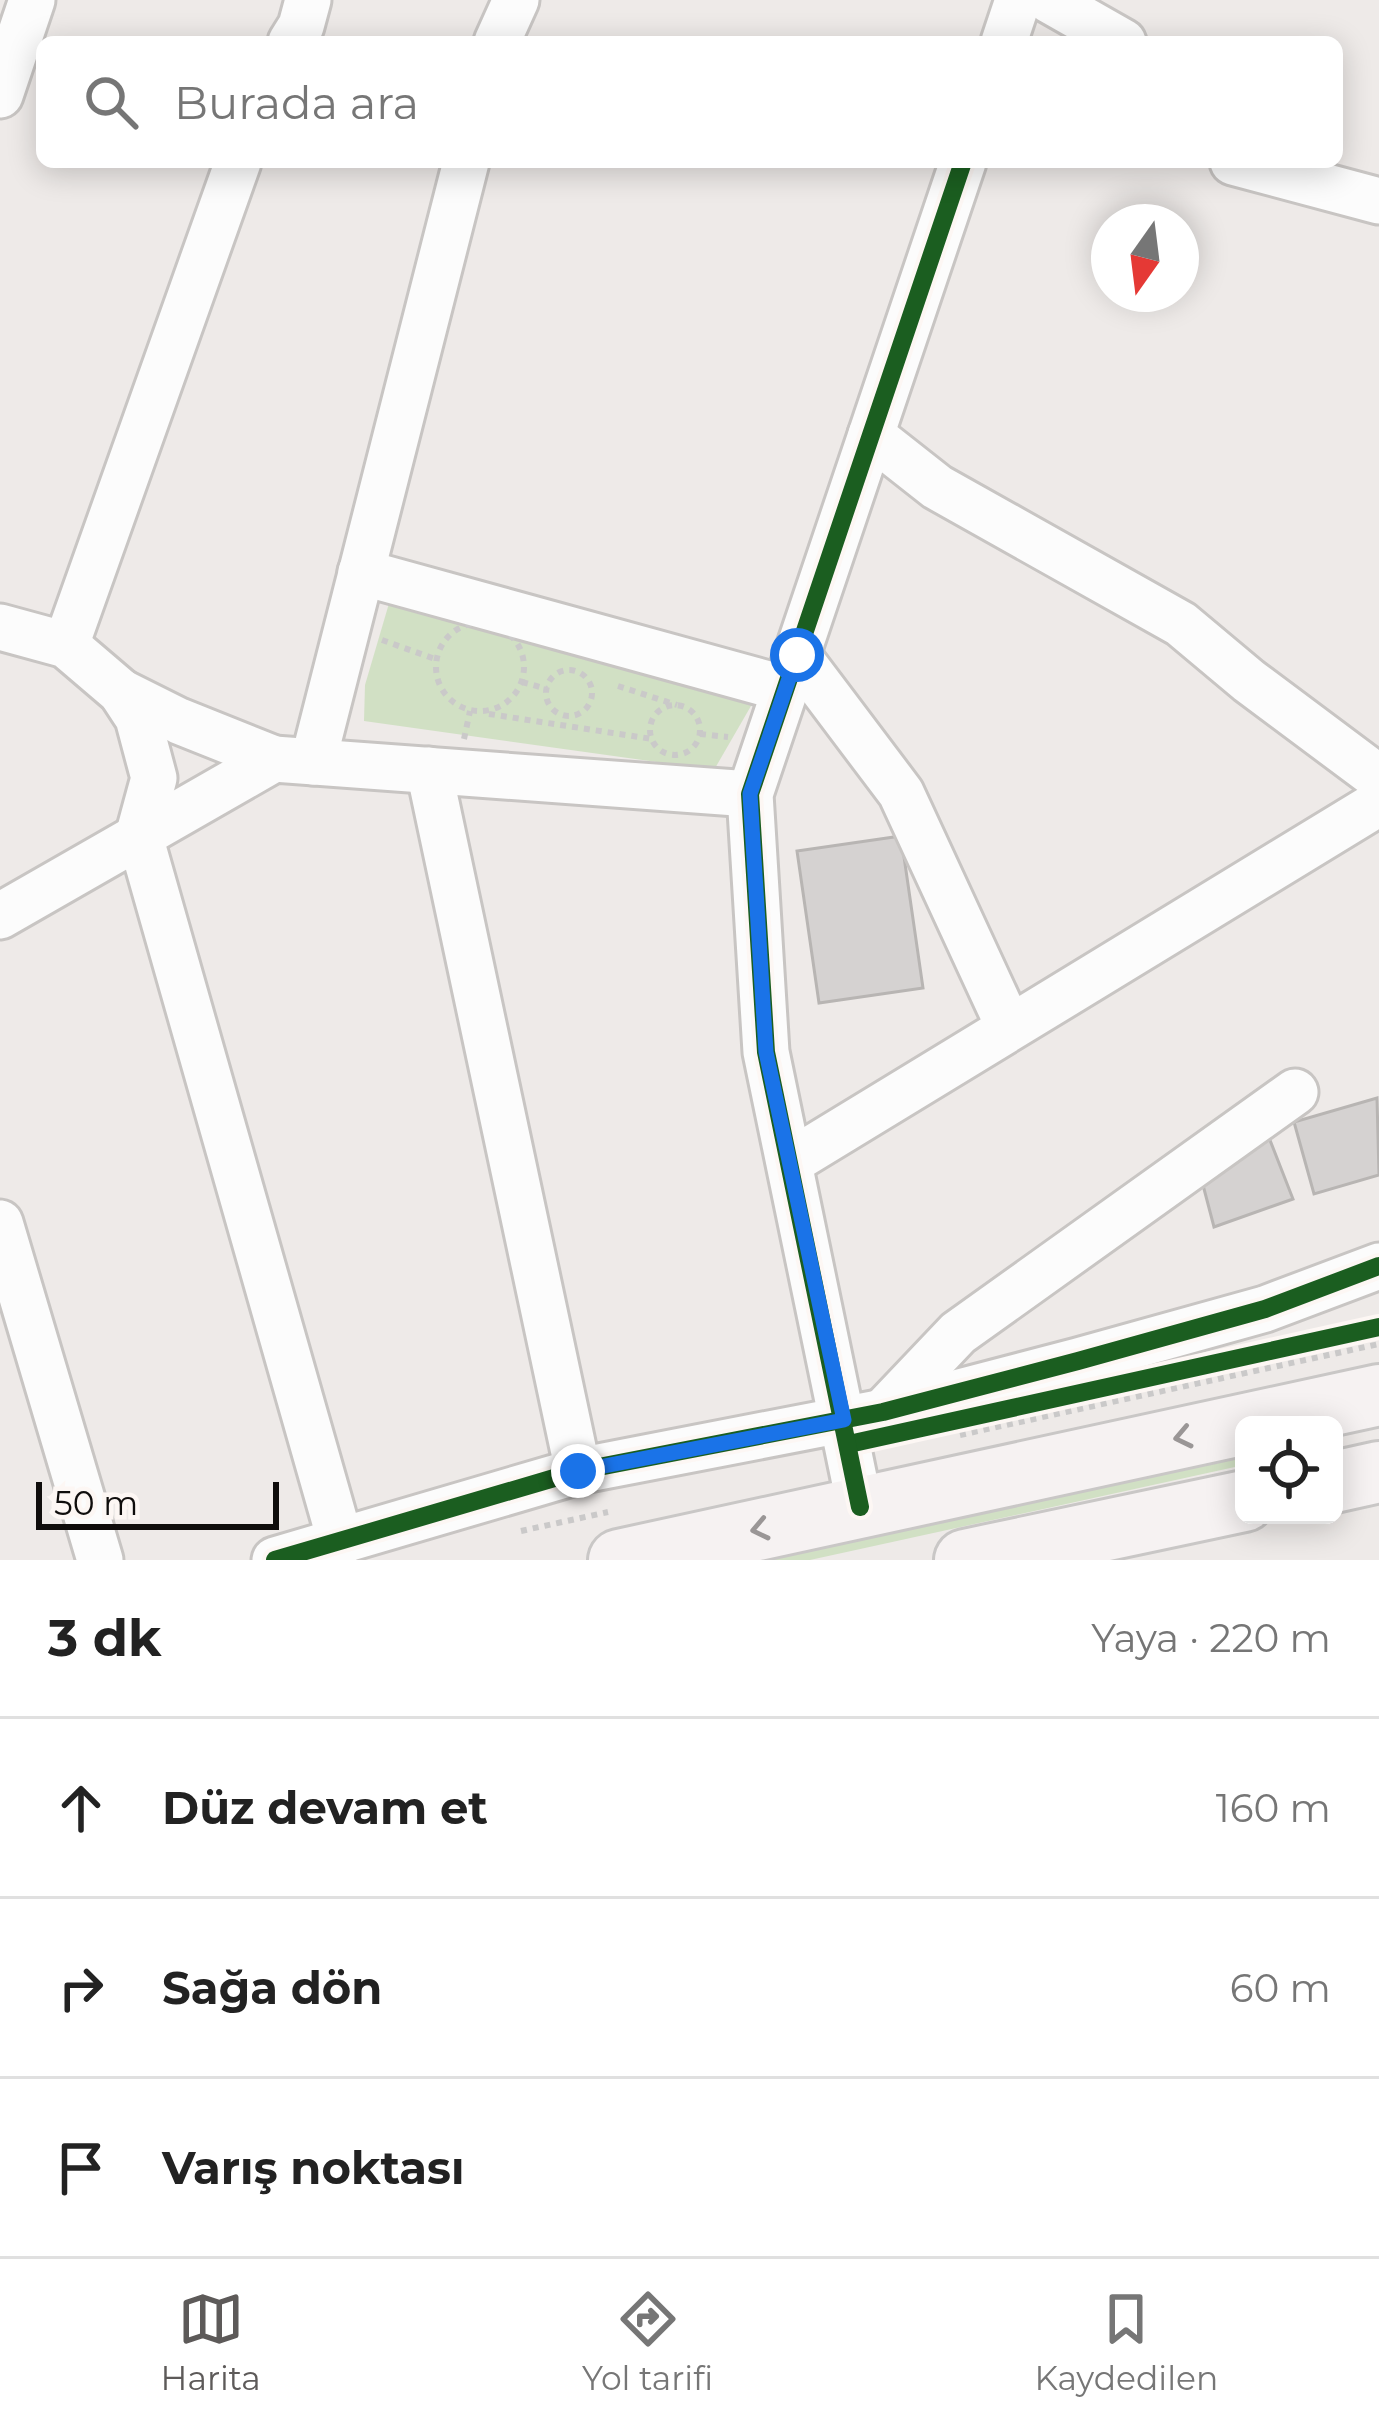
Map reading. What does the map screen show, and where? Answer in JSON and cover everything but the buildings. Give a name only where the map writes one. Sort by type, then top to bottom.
[{"type":"main road","points":[[619,1560],[1379,1394]]},
{"type":"main road","points":[[1343,1480],[1379,1472]]},
{"type":"main road","points":[[964,1560],[1235,1503]]},
{"type":"street","points":[[0,95],[32,0]]},
{"type":"street","points":[[293,36],[308,0]]},
{"type":"street","points":[[499,36],[515,0]]},
{"type":"street","points":[[1006,36],[1018,0]]},
{"type":"street","points":[[1049,0],[1112,36]]},
{"type":"street","points":[[66,645],[236,168]]},
{"type":"street","points":[[0,916],[139,833],[294,760],[348,626],[464,168]]},
{"type":"street","points":[[860,1507],[864,1416],[790,1162],[766,1052],[750,794],[961,168]]},
{"type":"street","points":[[1255,168],[1379,201]]},
{"type":"street","points":[[871,435],[938,487],[1181,624],[1379,778]]},
{"type":"street","points":[[362,572],[791,672],[901,793],[1009,1027]]},
{"type":"street","points":[[0,627],[66,645],[121,692],[179,721],[294,760],[750,794]]},
{"type":"street","points":[[121,692],[138,718],[154,778],[139,833],[341,1543]]},
{"type":"street","points":[[429,770],[578,1471]]},
{"type":"street","points":[[790,1162],[1379,803]]},
{"type":"street","points":[[864,1416],[958,1333],[1295,1092]]},
{"type":"street","points":[[0,1223],[100,1560]]},
{"type":"street","points":[[275,1560],[578,1471],[864,1416],[1265,1309],[1379,1266]]},
{"type":"path","points":[[475,712],[504,705],[522,682],[522,653],[515,640],[490,624],[462,626],[449,634],[435,659],[440,688],[449,700],[475,712],[652,739],[662,752],[686,752],[700,734],[697,718],[686,707],[661,709],[651,723],[652,739]]},
{"type":"path","points":[[348,626],[435,659]]},
{"type":"path","points":[[561,725],[566,716],[587,708],[592,694],[588,679],[575,671],[560,672],[547,689],[549,703],[566,716]]},
{"type":"path","points":[[522,682],[547,689]]},
{"type":"path","points":[[950,1429],[1379,1327]]},
{"type":"path","points":[[950,1429],[1379,1344]]},
{"type":"green space","points":[[390,600],[755,699],[714,770],[364,721],[365,685]]},
{"type":"green space","points":[[1235,1440],[1235,1467],[810,1560],[702,1560]]},
{"type":"cycle path","points":[[860,1507],[766,1052],[750,794],[961,168]]},
{"type":"cycle path","points":[[275,1560],[578,1471],[883,1412],[1078,1361],[1265,1309],[1379,1266]]},
{"type":"cycle path","points":[[849,1444],[1379,1327]]},
{"type":"route","points":[[578,1471],[844,1420],[766,1052],[750,794],[797,655]]}]
